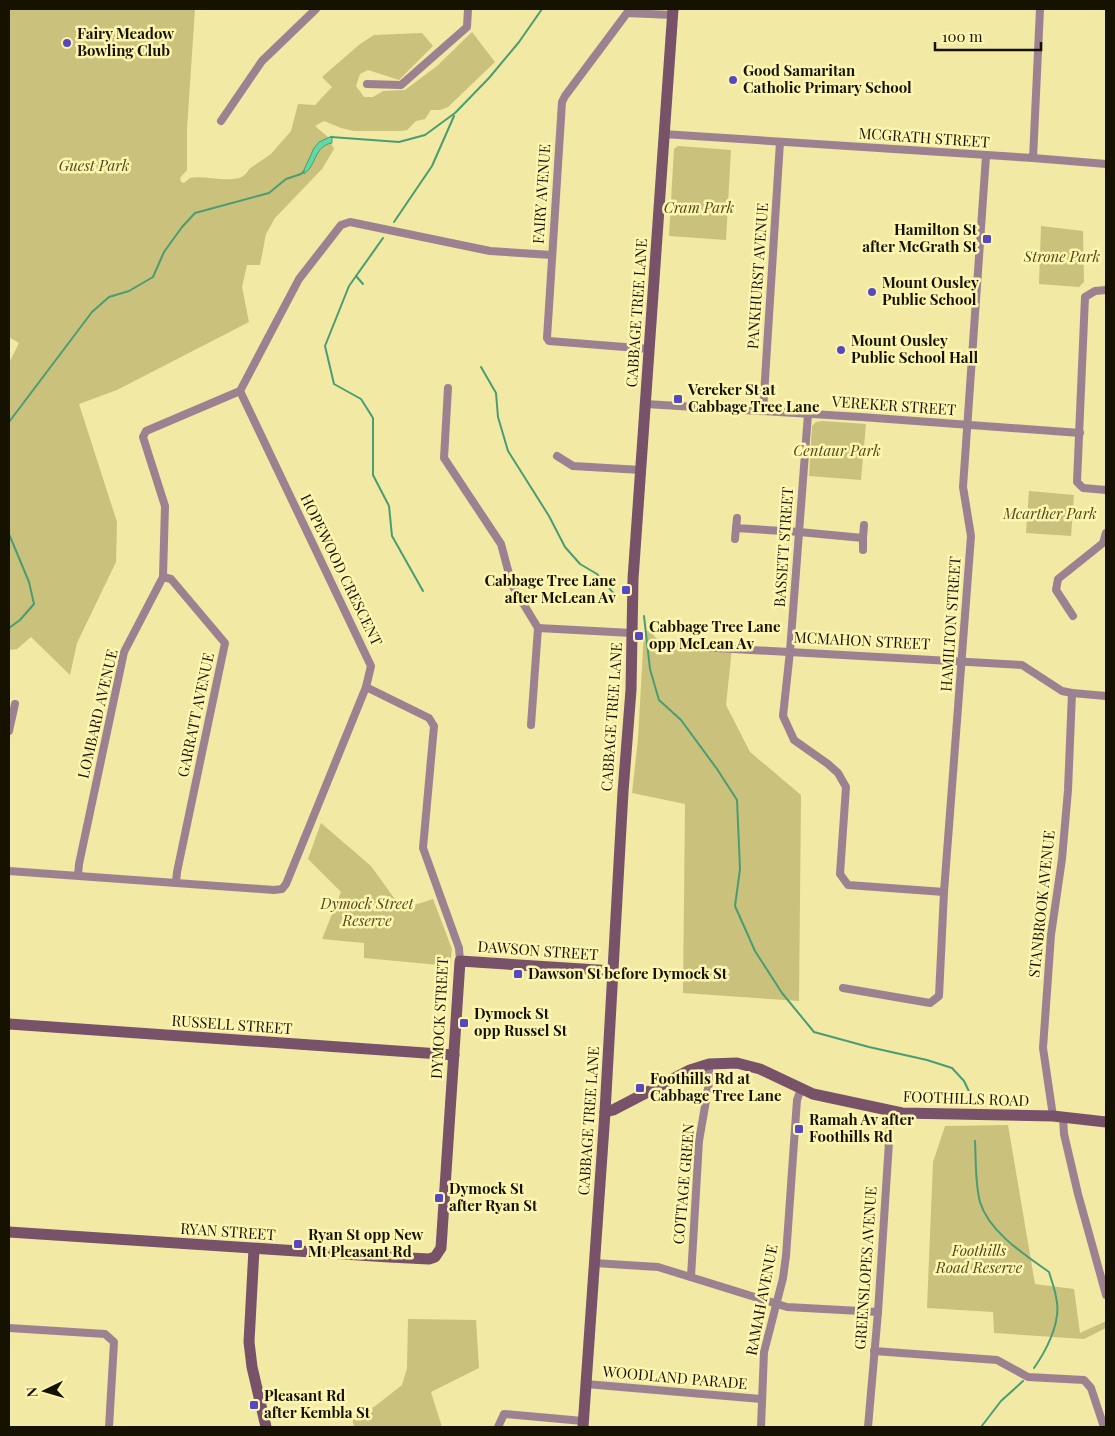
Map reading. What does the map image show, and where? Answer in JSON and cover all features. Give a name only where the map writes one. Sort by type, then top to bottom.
[{"type":"main road","name":"CABBAGE TREE LANE","points":[[583,1424],[605,1112],[623,792],[631,690],[633,579],[672,12]]},
{"type":"main road","name":"DAWSON STREET","points":[[460,961],[613,971]]},
{"type":"main road","name":"DYMOCK STREET","points":[[441,1248],[460,961]]},
{"type":"main road","name":"RUSSELL STREET","points":[[9,1024],[454,1055]]},
{"type":"main road","name":"FOOTHILLS ROAD","points":[[605,1112],[628,1103],[690,1070],[709,1064],[737,1063],[760,1069],[813,1094],[891,1111],[911,1114],[1058,1117],[1106,1122]]},
{"type":"main road","name":"RYAN STREET","points":[[9,1232],[429,1259],[435,1257],[441,1248]]},
{"type":"main road","points":[[254,1249],[249,1347],[266,1427]]},
{"type":"street","points":[[221,121],[262,61],[316,9]]},
{"type":"street","points":[[367,84],[401,84],[467,26],[468,9]]},
{"type":"street","points":[[1033,158],[1040,9]]},
{"type":"street","name":"FAIRY AVENUE","points":[[650,349],[549,341],[547,338],[552,255],[562,102],[564,96],[627,13],[672,12]]},
{"type":"street","name":"MCGRATH STREET","points":[[663,134],[1106,164]]},
{"type":"street","name":"PANKHURST AVENUE","points":[[763,411],[780,142]]},
{"type":"street","name":"HAMILTON STREET","points":[[843,988],[930,1003],[939,996],[944,892],[971,536],[963,487],[986,156]]},
{"type":"street","points":[[240,391],[299,279],[341,225],[350,222],[490,251],[552,255]]},
{"type":"street","points":[[1106,290],[1095,291],[1085,297],[1077,482],[1083,488],[1106,490]]},
{"type":"street","points":[[448,388],[444,458],[501,544],[512,585],[538,628],[531,725]]},
{"type":"street","name":"LOMBARD AVENUE","points":[[78,875],[124,652],[162,576],[164,506],[143,437],[146,431],[240,391]]},
{"type":"street","name":"HOPEWOOD CRESCENT","points":[[9,871],[274,890],[282,889],[286,884],[366,687],[371,666],[240,391]]},
{"type":"street","name":"VEREKER STREET","points":[[646,404],[1080,434]]},
{"type":"street","name":"BASSETT STREET","points":[[808,414],[800,532],[783,716],[794,740],[838,773],[846,787],[840,874],[848,885],[944,892]]},
{"type":"street","points":[[557,456],[573,466],[641,470]]},
{"type":"street","points":[[735,539],[736,518]]},
{"type":"street","points":[[863,550],[864,525]]},
{"type":"street","points":[[736,528],[863,538]]},
{"type":"street","points":[[1073,616],[1056,590],[1058,579],[1103,543],[1106,533]]},
{"type":"street","name":"GARRATT AVENUE","points":[[162,576],[171,579],[225,643],[176,872],[176,882]]},
{"type":"street","points":[[538,628],[632,633]]},
{"type":"street","name":"MCMAHON STREET","points":[[698,647],[1022,665],[1062,691],[1106,696]]},
{"type":"street","name":"DYMOCK STREET","points":[[366,687],[429,718],[434,726],[423,848],[459,948],[460,961]]},
{"type":"street","name":"STANBROOK AVENUE","points":[[1072,693],[1068,790],[1062,859],[1051,934],[1044,1048],[1058,1117],[1106,1294]]},
{"type":"street","points":[[9,731],[15,704]]},
{"type":"street","name":"COTTAGE GREEN","points":[[691,1277],[699,1141],[709,1084],[709,1064]]},
{"type":"street","name":"RAMAH AVENUE","points":[[761,1427],[764,1352],[786,1256],[797,1100],[801,1089]]},
{"type":"street","name":"GREENSLOPES AVENUE","points":[[868,1427],[878,1312],[891,1111]]},
{"type":"street","points":[[594,1263],[658,1267],[787,1307],[878,1312]]},
{"type":"street","points":[[9,1328],[105,1334],[114,1342],[109,1427]]},
{"type":"street","points":[[874,1352],[997,1360],[1028,1377],[1084,1380],[1091,1388],[1104,1427]]},
{"type":"street","name":"WOODLAND PARADE","points":[[586,1384],[761,1399]]},
{"type":"street","points":[[498,1427],[504,1414],[583,1424]]},
{"type":"green space","name":"Guest Park","points":[[9,9],[195,9],[187,129],[187,170],[180,178],[181,182],[184,183],[190,178],[197,177],[231,179],[245,175],[249,169],[271,154],[291,131],[298,104],[315,105],[332,87],[322,77],[360,44],[374,35],[422,33],[433,46],[399,80],[368,70],[360,74],[356,86],[364,97],[373,97],[383,91],[405,90],[437,66],[472,32],[495,62],[448,107],[440,110],[431,110],[425,119],[416,121],[407,130],[354,131],[324,121],[315,126],[327,136],[334,149],[322,169],[275,218],[266,234],[260,265],[247,265],[242,287],[249,322],[117,390],[79,404],[117,522],[116,562],[77,643],[70,675],[31,637],[17,649],[9,650],[9,363],[19,343],[9,337]]},
{"type":"green space","name":"Cram Park","points":[[678,146],[731,150],[726,240],[669,236],[674,149]]},
{"type":"green space","name":"Strone Park","points":[[1041,226],[1083,231],[1084,282],[1079,287],[1039,284]]},
{"type":"green space","name":"Centaur Park","points":[[816,422],[866,424],[861,480],[809,476],[812,426]]},
{"type":"green space","name":"Mcarther Park","points":[[1029,491],[1074,495],[1071,536],[1026,533]]},
{"type":"green space","points":[[644,631],[650,631],[656,638],[698,647],[732,648],[726,705],[750,752],[801,795],[799,1001],[683,993],[685,804],[632,793],[638,739]]},
{"type":"green space","name":"Dymock Street Reserve","points":[[321,823],[371,866],[402,909],[433,899],[452,949],[450,966],[364,958],[364,943],[322,939],[341,892],[308,859]]},
{"type":"green space","name":"Foothills Road Reserve","points":[[1008,1125],[1035,1284],[1074,1289],[1080,1333],[1106,1321],[1106,1328],[1084,1339],[994,1333],[993,1312],[927,1308],[933,1162],[945,1126]]},
{"type":"green space","points":[[408,1319],[476,1320],[479,1368],[431,1392],[442,1427],[354,1427],[352,1416],[374,1407],[402,1385],[407,1368]]},
{"type":"shaded area","points":[[332,136],[332,143],[322,148],[304,174],[303,172],[314,148],[319,142]]},
{"type":"waterway","points":[[331,137],[399,142],[425,135],[455,113],[489,78],[519,42],[542,9]]},
{"type":"waterway","points":[[394,222],[432,166],[454,116]]},
{"type":"waterway","points":[[9,422],[92,312],[109,297],[129,291],[153,277],[164,252],[195,213],[269,193],[286,179],[301,174],[304,171]]},
{"type":"waterway","points":[[383,238],[349,286],[325,346],[334,384],[361,399],[373,418],[373,475],[389,506],[392,536],[423,591]]},
{"type":"waterway","points":[[356,276],[363,284]]},
{"type":"waterway","points":[[481,367],[496,393],[498,417],[508,451],[549,516],[565,547],[580,564],[597,574],[615,595]]},
{"type":"waterway","points":[[9,534],[29,582],[34,604],[20,620],[9,628]]},
{"type":"waterway","points":[[644,616],[650,669],[659,700],[681,720],[737,800],[740,869],[735,906],[755,951],[782,993],[814,1032],[952,1068],[964,1081],[974,1102]]},
{"type":"waterway","points":[[975,1141],[977,1187],[980,1202],[985,1213],[999,1233],[1049,1272],[1055,1291],[1057,1311],[1054,1328],[1047,1346],[1034,1368]]},
{"type":"waterway","points":[[981,1427],[1001,1401],[1023,1381]]},
{"type":"place","name":"Fairy Meadow Bowling Club","points":[[67,43]]},
{"type":"place","name":"Good Samaritan Catholic Primary School","points":[[733,80]]},
{"type":"place","name":"Hamilton St after McGrath St","points":[[987,239]]},
{"type":"place","name":"Mount Ousley Public School","points":[[872,292]]},
{"type":"place","name":"Mount Ousley Public School Hall","points":[[841,350]]},
{"type":"place","name":"Vereker St at Cabbage Tree Lane","points":[[678,399]]},
{"type":"place","name":"Cabbage Tree Lane after McLean Av","points":[[626,590]]},
{"type":"place","name":"Cabbage Tree Lane opp McLean Av","points":[[639,636]]},
{"type":"place","name":"Dawson St before Dymock St","points":[[518,974]]},
{"type":"place","name":"Dymock St opp Russel St","points":[[464,1023]]},
{"type":"place","name":"Foothills Rd at Cabbage Tree Lane","points":[[640,1088]]},
{"type":"place","name":"Ramah Av after Foothills Rd","points":[[799,1129]]},
{"type":"place","name":"Dymock St after Ryan St","points":[[439,1198]]},
{"type":"place","name":"Ryan St opp New Mt Pleasant Rd","points":[[298,1244]]},
{"type":"place","name":"Pleasant Rd after Kembla St","points":[[254,1405]]}]
